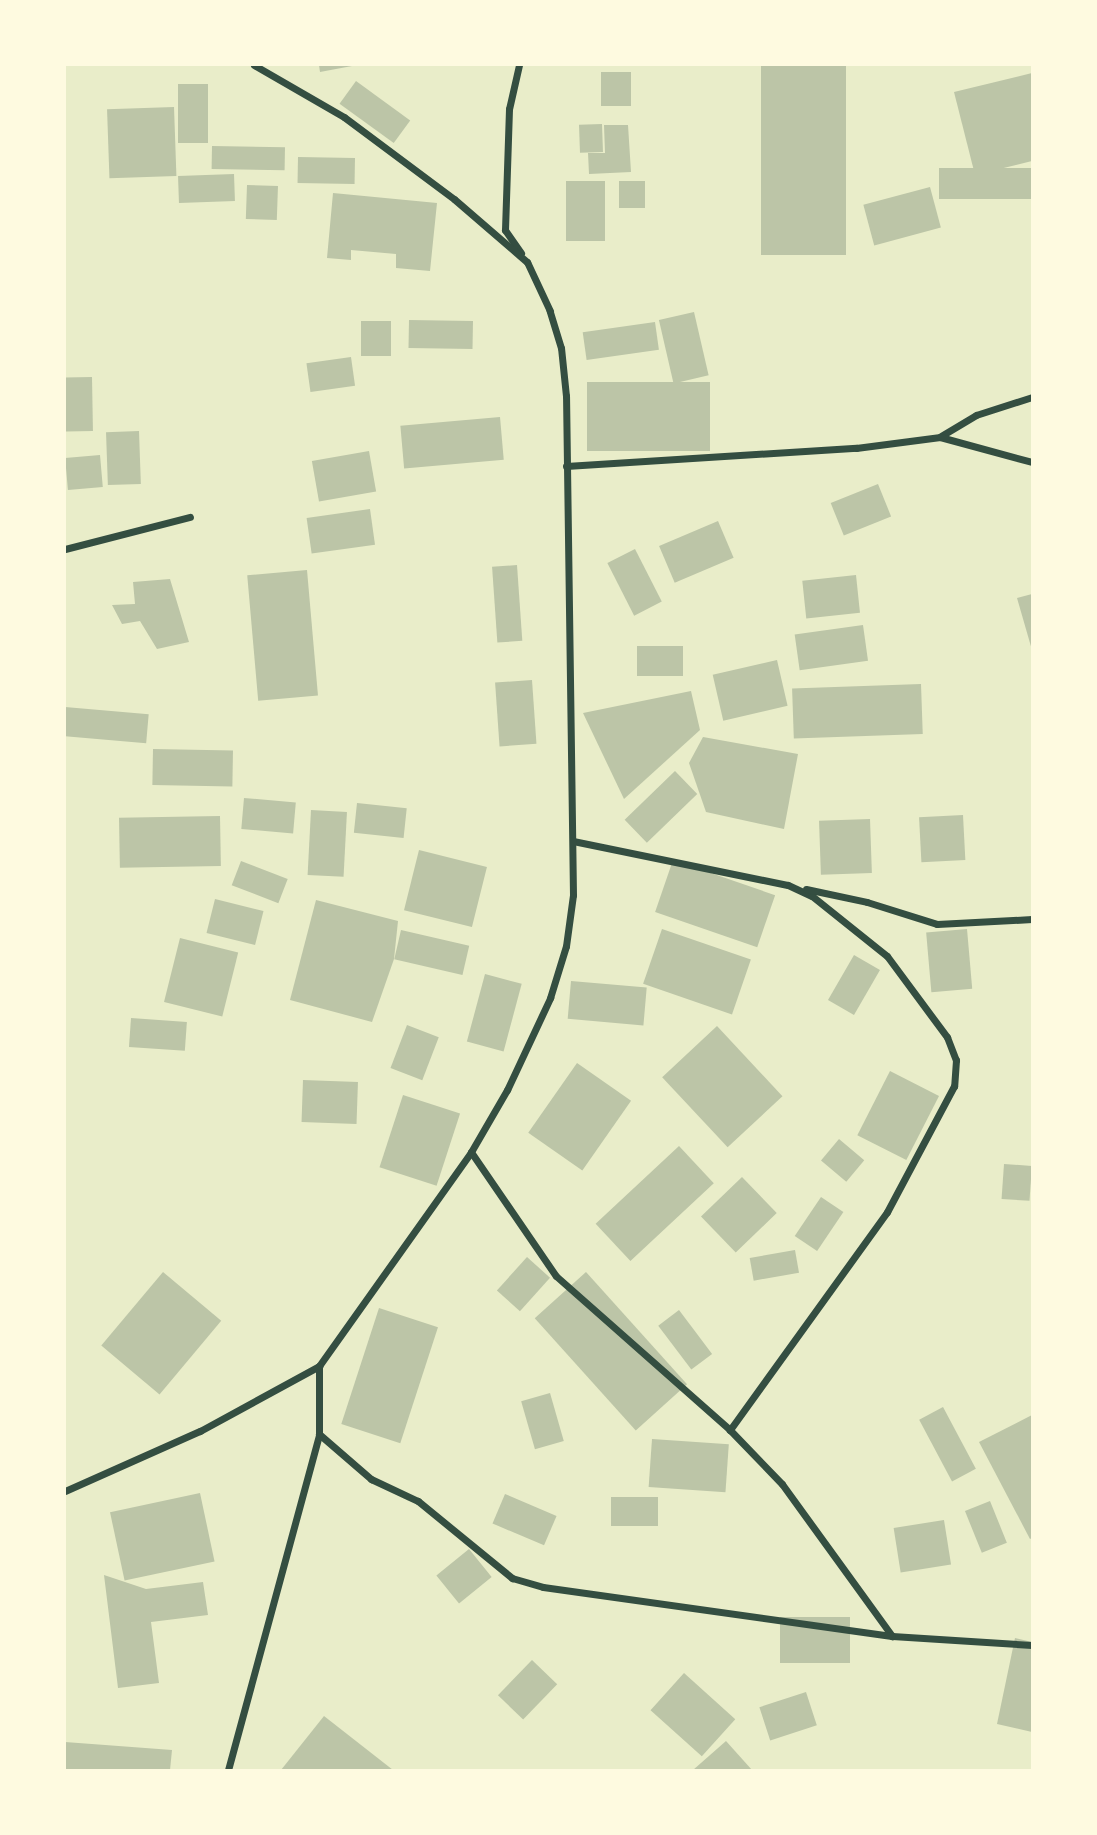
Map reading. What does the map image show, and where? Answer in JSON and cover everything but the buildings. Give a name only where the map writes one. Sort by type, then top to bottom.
[{"type":"street","points":[[254,65],[344,117],[454,199],[527,262]]},
{"type":"street","points":[[65,1491],[200,1431],[319,1366],[471,1152],[507,1090],[550,998],[566,946],[573,895],[566,466],[561,348],[527,262],[505,230],[509,109],[519,65]]},
{"type":"street","points":[[940,437],[976,415],[1032,397]]},
{"type":"street","points":[[566,466],[856,448],[940,437],[1032,462]]},
{"type":"street","points":[[65,548],[190,517]]},
{"type":"street","points":[[573,841],[867,902],[937,924],[1032,919]]},
{"type":"street","points":[[730,1430],[887,1212],[954,1086],[956,1060],[947,1037],[887,956],[813,895],[789,886]]},
{"type":"street","points":[[471,1152],[556,1276],[730,1430],[782,1484],[892,1636]]},
{"type":"street","points":[[228,1770],[319,1434],[319,1366]]},
{"type":"street","points":[[319,1434],[371,1479],[418,1501],[512,1578],[543,1587],[892,1636],[1032,1645]]}]
